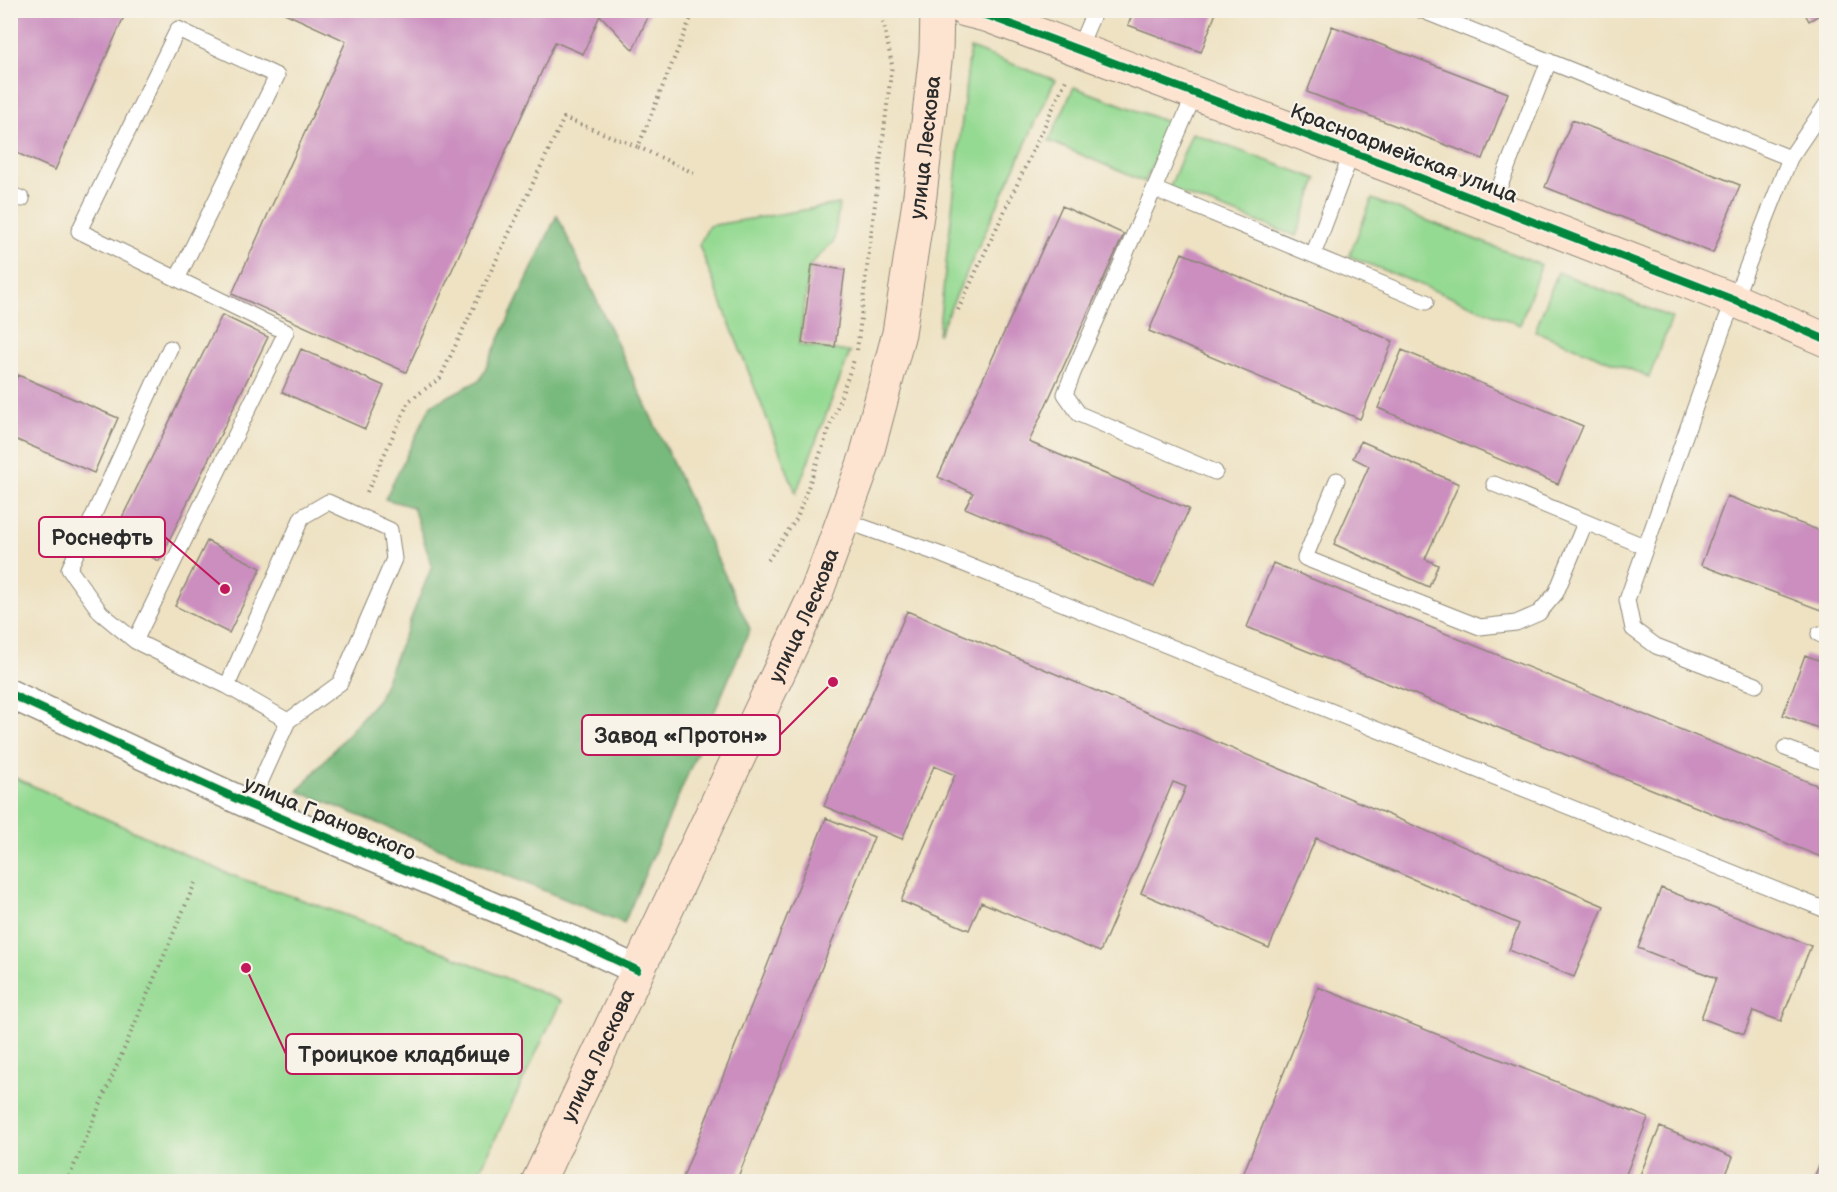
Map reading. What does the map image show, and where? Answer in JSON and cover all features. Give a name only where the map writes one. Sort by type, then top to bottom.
[{"type":"main road","name":"улица Лескова","points":[[538,1182],[817,591],[866,457],[899,333],[920,195],[936,52],[937,10]]},
{"type":"main road","name":"Красноармейская улица","points":[[965,10],[989,16],[1073,62],[1195,93],[1734,300],[1827,340]]},
{"type":"street","name":"улица Грановского","points":[[10,694],[250,805],[577,942],[637,970]]},
{"type":"lane","points":[[1073,62],[1095,10]]},
{"type":"lane","points":[[1421,10],[1790,158]]},
{"type":"lane","points":[[135,641],[286,332],[177,279],[79,231],[178,29],[277,76],[177,279]]},
{"type":"lane","points":[[1492,206],[1549,61]]},
{"type":"lane","points":[[1195,93],[1065,394],[1079,414],[1215,472]]},
{"type":"lane","points":[[1756,685],[1656,646],[1633,629],[1628,600],[1723,328],[1790,158],[1827,105]]},
{"type":"lane","points":[[1313,255],[1352,152]]},
{"type":"lane","points":[[1154,189],[1426,302]]},
{"type":"lane","points":[[170,348],[69,569],[101,613],[135,641],[227,686],[288,721]]},
{"type":"lane","points":[[1337,480],[1305,558],[1480,627],[1516,623],[1539,613],[1557,593],[1585,523]]},
{"type":"lane","points":[[1494,484],[1646,547]]},
{"type":"lane","points":[[227,686],[302,517],[328,502],[390,530],[394,559],[339,682],[288,721],[250,805]]},
{"type":"lane","points":[[843,520],[942,555],[1827,909]]},
{"type":"lane","points":[[1785,748],[1827,763]]},
{"type":"path","points":[[638,147],[694,10]]},
{"type":"path","points":[[768,560],[797,518],[856,353],[892,65],[880,10]]},
{"type":"path","points":[[958,310],[1073,62]]},
{"type":"path","points":[[356,515],[409,401],[440,378],[564,118],[638,147],[693,173]]},
{"type":"path","points":[[67,1182],[195,883]]},
{"type":"green space","points":[[970,48],[1055,80],[938,335]]},
{"type":"green space","points":[[1074,87],[1170,123],[1145,182],[1049,141]]},
{"type":"green space","points":[[1192,133],[1317,179],[1296,236],[1169,189]]},
{"type":"green space","points":[[1372,199],[1541,265],[1520,325],[1349,256]]},
{"type":"green space","points":[[839,204],[834,241],[810,265],[799,345],[850,352],[796,493],[699,245],[709,226]]},
{"type":"green space","points":[[557,215],[750,629],[624,923],[298,791],[379,698],[432,566],[413,507],[385,499],[431,405],[480,380]]},
{"type":"green space","points":[[1558,272],[1672,318],[1649,377],[1535,331]]},
{"type":"green space","points":[[11,776],[231,875],[397,933],[561,1001],[475,1181],[11,1181]]},
{"type":"building","points":[[10,10],[127,10],[55,170],[10,150]]},
{"type":"building","points":[[278,10],[651,10],[633,50],[600,15],[583,54],[555,42],[406,372],[232,294],[346,41]]},
{"type":"building","points":[[1134,10],[1217,10],[1201,52],[1128,25]]},
{"type":"building","points":[[1803,10],[1826,10],[1826,11],[1809,21]]},
{"type":"building","points":[[1332,26],[1508,93],[1483,159],[1307,92]]},
{"type":"building","points":[[1572,120],[1740,185],[1713,253],[1545,187]]},
{"type":"building","points":[[1062,206],[1124,234],[1029,442],[1189,509],[1154,587],[965,508],[973,493],[938,477]]},
{"type":"building","points":[[1182,253],[1393,341],[1360,419],[1149,331]]},
{"type":"building","points":[[812,265],[845,270],[835,347],[802,343]]},
{"type":"building","points":[[222,315],[268,337],[159,561],[112,538]]},
{"type":"building","points":[[301,349],[384,386],[365,429],[282,392]]},
{"type":"building","points":[[1402,350],[1583,426],[1558,484],[1378,408]]},
{"type":"building","points":[[18,375],[118,418],[94,473],[10,437],[10,392]]},
{"type":"building","points":[[1361,441],[1459,484],[1425,559],[1438,565],[1429,587],[1334,544],[1369,466],[1353,458]]},
{"type":"building","points":[[1727,496],[1826,533],[1826,612],[1701,565]]},
{"type":"building","points":[[207,541],[261,568],[229,633],[175,606]]},
{"type":"building","points":[[1273,563],[1826,789],[1826,859],[1247,627]]},
{"type":"building","points":[[907,611],[1604,906],[1574,977],[1509,950],[1519,924],[1316,838],[1269,948],[1141,893],[1186,787],[1173,782],[1100,952],[981,902],[969,930],[901,901],[955,775],[934,766],[902,839],[824,806]]},
{"type":"building","points":[[1805,655],[1826,663],[1826,731],[1783,715]]},
{"type":"building","points":[[826,818],[874,837],[736,1182],[681,1182]]},
{"type":"building","points":[[1661,888],[1811,946],[1781,1021],[1753,1011],[1744,1034],[1701,1018],[1716,978],[1638,948]]},
{"type":"building","points":[[1318,987],[1648,1118],[1623,1182],[1240,1182]]},
{"type":"building","points":[[1660,1127],[1733,1157],[1723,1182],[1637,1182]]},
{"type":"building","points":[[1826,1149],[1826,1182],[1812,1182]]},
{"type":"cycle path","points":[[965,10],[989,16],[1400,170],[1734,300],[1826,340]]},
{"type":"cycle path","points":[[10,694],[250,805],[577,942],[637,970]]},
{"type":"place","name":"Роснефть","points":[[225,589]]},
{"type":"place","name":"Завод «Протон»","points":[[833,682]]},
{"type":"place","name":"Троицкое кладбище","points":[[246,968]]}]
